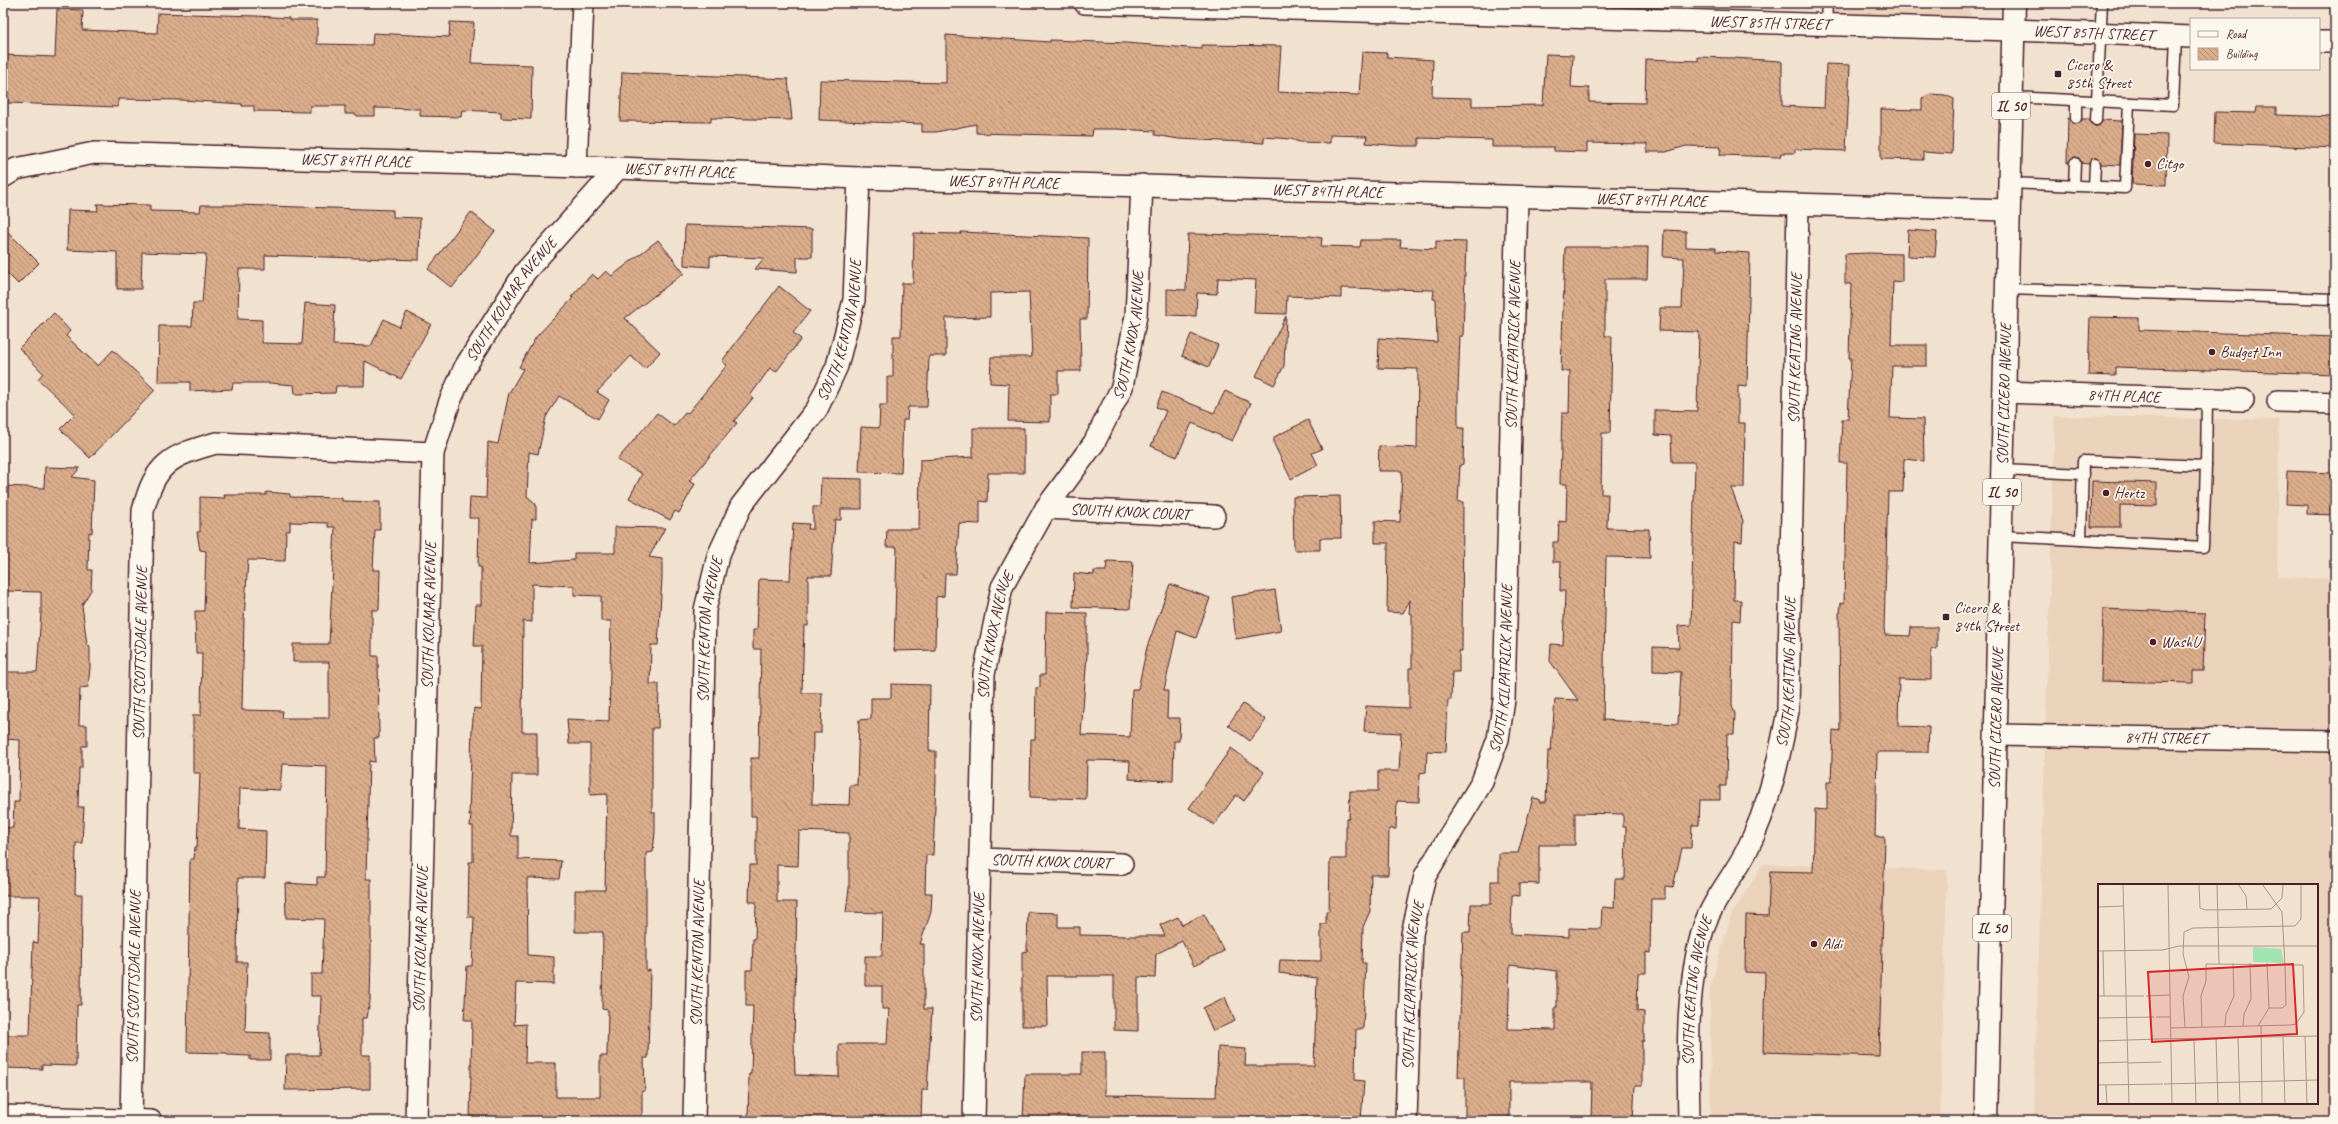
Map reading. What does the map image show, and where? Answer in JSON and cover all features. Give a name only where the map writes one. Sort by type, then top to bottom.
[{"type":"main road","name":"SOUTH CICERO AVENUE","points":[[1986,1121],[1997,735],[2006,289],[2014,3]]},
{"type":"street","points":[[576,167],[583,3]]},
{"type":"street","name":"WEST 85TH STREET","points":[[1085,3],[1654,11],[1826,24],[2184,37]]},
{"type":"street","points":[[2320,42],[2335,42]]},
{"type":"street","name":"WEST 84TH PLACE","points":[[3,177],[16,169],[94,153],[618,168],[859,178],[1142,185],[1798,206],[2008,210]]},
{"type":"street","name":"SOUTH KOLMAR AVENUE","points":[[416,1121],[433,453],[450,401],[465,367],[525,272],[618,168]]},
{"type":"street","name":"SOUTH KENTON AVENUE","points":[[694,1121],[705,610],[718,556],[741,506],[817,409],[837,366],[854,300],[859,178]]},
{"type":"street","name":"SOUTH KNOX AVENUE","points":[[974,1121],[984,674],[1002,587],[1046,508],[1094,443],[1122,387],[1136,316],[1142,185]]},
{"type":"street","name":"SOUTH KILPATRICK AVENUE","points":[[1406,1121],[1412,934],[1425,876],[1482,782],[1498,739],[1504,700],[1517,197]]},
{"type":"street","name":"SOUTH KEATING AVENUE","points":[[1689,1121],[1690,1013],[1695,964],[1705,924],[1747,849],[1765,808],[1779,760],[1788,711],[1798,206]]},
{"type":"street","name":"84TH PLACE","points":[[2004,392],[2243,400]]},
{"type":"street","points":[[2278,401],[2335,403]]},
{"type":"street","name":"SOUTH SCOTTSDALE AVENUE","points":[[130,1120],[143,511],[149,488],[166,462],[191,450],[216,443],[433,453]]},
{"type":"street","name":"SOUTH KNOX COURT","points":[[1046,508],[1214,516]]},
{"type":"street","name":"84TH STREET","points":[[1997,735],[2335,742]]},
{"type":"street","name":"SOUTH KNOX COURT","points":[[980,859],[1122,864]]},
{"type":"street","points":[[3,1116],[151,1121]]},
{"type":"lane","points":[[1826,24],[1827,3]]},
{"type":"lane","points":[[2096,120],[2102,3]]},
{"type":"lane","points":[[2012,97],[2173,105],[2184,37]]},
{"type":"lane","points":[[2076,101],[2076,118]]},
{"type":"lane","points":[[2009,183],[2125,188],[2130,103]]},
{"type":"lane","points":[[2074,186],[2075,163]]},
{"type":"lane","points":[[2094,187],[2095,164]]},
{"type":"lane","points":[[2006,289],[2335,299]]},
{"type":"lane","points":[[2001,536],[2203,547],[2208,399]]},
{"type":"lane","points":[[2081,540],[2083,461],[2206,466]]},
{"type":"lane","points":[[2003,470],[2083,474]]},
{"type":"shaded area","points":[[1825,3],[1970,3],[1969,32],[1825,29]]},
{"type":"shaded area","points":[[2055,416],[2279,420],[2277,577],[2335,579],[2335,1121],[2034,1121]]},
{"type":"shaded area","points":[[1763,864],[1947,870],[1940,1121],[1711,1121],[1710,988],[1731,916]]},
{"type":"building","points":[[57,9],[83,10],[82,30],[157,33],[158,13],[256,16],[289,18],[289,20],[317,20],[317,44],[372,45],[373,33],[449,37],[450,22],[474,23],[471,63],[532,65],[531,119],[501,118],[501,112],[462,110],[461,117],[420,116],[420,109],[375,108],[375,116],[357,116],[356,114],[345,114],[345,106],[310,106],[310,112],[254,111],[254,106],[242,106],[242,104],[182,100],[118,99],[118,107],[8,103],[8,96],[3,96],[3,55],[55,57]]},
{"type":"building","points":[[946,35],[1050,42],[1050,40],[1126,43],[1202,49],[1202,45],[1281,46],[1278,92],[1319,94],[1359,95],[1362,52],[1387,53],[1387,57],[1433,60],[1432,97],[1472,98],[1472,106],[1543,105],[1546,54],[1573,55],[1571,87],[1589,88],[1589,102],[1645,103],[1646,59],[1698,61],[1698,57],[1780,61],[1782,62],[1782,106],[1824,108],[1826,64],[1850,65],[1846,151],[1795,149],[1795,153],[1781,153],[1780,157],[1720,155],[1721,147],[1686,146],[1666,152],[1647,152],[1647,144],[1587,143],[1587,152],[1554,151],[1554,147],[1492,147],[1492,140],[1419,138],[1419,146],[1400,146],[1366,143],[1367,136],[1330,135],[1330,143],[1299,142],[1291,139],[1264,137],[1264,143],[1179,139],[1155,135],[1155,131],[1117,129],[1093,129],[1092,136],[976,133],[976,124],[936,132],[922,132],[922,124],[819,120],[820,80],[946,83]]},
{"type":"building","points":[[622,72],[788,79],[792,120],[711,118],[711,122],[620,121]]},
{"type":"building","points":[[1931,94],[1945,95],[1954,99],[1952,154],[1923,152],[1923,160],[1881,159],[1881,109],[1922,110],[1922,98]]},
{"type":"building","points":[[2257,107],[2276,107],[2276,115],[2335,117],[2335,148],[2214,143],[2215,112],[2256,113]]},
{"type":"building","name":"Citgo","points":[[2068,118],[2076,124],[2080,123],[2082,119],[2090,119],[2090,123],[2095,126],[2099,126],[2102,120],[2122,121],[2120,165],[2101,164],[2099,159],[2095,158],[2089,164],[2081,163],[2079,158],[2075,157],[2067,163]]},
{"type":"building","name":"Citgo","points":[[2134,134],[2167,135],[2166,185],[2132,184]]},
{"type":"building","points":[[97,204],[150,205],[150,211],[200,212],[201,205],[393,210],[393,217],[420,218],[419,260],[265,255],[265,269],[239,269],[238,319],[262,320],[262,343],[302,344],[305,303],[335,305],[333,345],[371,346],[384,319],[399,327],[407,312],[431,324],[401,379],[365,361],[364,386],[336,386],[335,393],[295,394],[294,385],[270,383],[233,383],[232,389],[190,391],[190,382],[158,382],[159,326],[192,326],[193,303],[202,303],[206,254],[142,252],[141,289],[117,289],[117,252],[67,250],[68,210],[98,211]]},
{"type":"building","points":[[471,212],[495,231],[452,288],[428,269]]},
{"type":"building","points":[[685,225],[812,229],[812,257],[797,257],[797,272],[755,269],[764,258],[710,256],[710,267],[684,265]]},
{"type":"building","points":[[3,227],[39,263],[18,284],[3,269]]},
{"type":"building","points":[[1664,230],[1686,231],[1686,247],[1716,248],[1716,251],[1750,253],[1747,387],[1738,386],[1738,423],[1745,423],[1744,488],[1731,488],[1743,521],[1742,542],[1735,541],[1734,600],[1741,600],[1740,621],[1733,620],[1732,705],[1735,714],[1734,734],[1727,734],[1726,786],[1720,786],[1720,800],[1700,800],[1699,825],[1692,825],[1691,848],[1682,848],[1673,887],[1665,886],[1665,899],[1651,899],[1650,953],[1646,952],[1646,973],[1638,973],[1637,1011],[1644,1012],[1644,1041],[1642,1041],[1642,1085],[1635,1085],[1633,1121],[1591,1121],[1592,1082],[1509,1082],[1509,1121],[1465,1121],[1465,1077],[1458,1077],[1463,932],[1470,932],[1471,904],[1491,904],[1491,881],[1499,881],[1499,853],[1518,853],[1533,798],[1539,799],[1539,802],[1546,802],[1548,751],[1551,751],[1555,699],[1578,700],[1550,661],[1551,644],[1563,645],[1565,591],[1560,591],[1561,562],[1553,562],[1553,542],[1558,542],[1559,521],[1566,522],[1567,484],[1560,484],[1562,413],[1569,413],[1570,371],[1561,371],[1565,247],[1648,247],[1647,279],[1605,279],[1605,336],[1612,336],[1610,433],[1602,433],[1601,494],[1608,494],[1607,528],[1649,529],[1650,558],[1606,557],[1603,720],[1678,724],[1681,672],[1653,671],[1653,647],[1679,648],[1678,626],[1691,625],[1695,462],[1672,462],[1671,436],[1655,435],[1655,410],[1697,411],[1699,332],[1659,331],[1660,308],[1682,308],[1684,258],[1663,257]],"holes":[[[1575,813],[1623,814],[1623,827],[1626,827],[1625,879],[1615,879],[1614,908],[1602,907],[1601,929],[1569,928],[1569,937],[1511,934],[1512,895],[1519,896],[1519,883],[1539,884],[1539,845],[1575,845]],[[1510,965],[1557,971],[1557,1007],[1555,1007],[1555,1030],[1508,1029]]]},
{"type":"building","points":[[1908,230],[1937,232],[1935,257],[1907,256]]},
{"type":"building","points":[[961,232],[1088,238],[1087,319],[1080,319],[1081,371],[1058,371],[1058,394],[1050,394],[1050,422],[1008,421],[1009,384],[990,383],[991,357],[1032,357],[1029,292],[990,293],[990,317],[946,318],[946,356],[929,356],[927,407],[908,407],[907,420],[903,420],[901,473],[859,472],[861,427],[879,428],[880,405],[887,405],[887,377],[893,377],[893,336],[901,336],[902,283],[913,283],[914,233],[961,234]]},
{"type":"building","points":[[1188,234],[1310,236],[1322,238],[1321,246],[1360,247],[1361,240],[1401,240],[1400,247],[1436,249],[1436,241],[1466,242],[1463,336],[1460,336],[1458,390],[1458,428],[1464,428],[1463,464],[1460,465],[1458,502],[1463,502],[1462,651],[1459,651],[1459,672],[1452,672],[1451,700],[1448,700],[1446,752],[1427,751],[1426,772],[1420,773],[1419,802],[1397,801],[1396,829],[1389,829],[1388,875],[1371,875],[1370,911],[1363,927],[1362,963],[1366,963],[1363,1029],[1356,1029],[1355,1080],[1364,1081],[1361,1121],[1023,1121],[1025,1074],[1082,1074],[1082,1052],[1105,1052],[1105,1095],[1216,1097],[1218,1047],[1246,1049],[1245,1066],[1314,1066],[1317,978],[1279,973],[1280,960],[1321,961],[1321,924],[1326,924],[1326,911],[1329,911],[1330,859],[1346,859],[1346,819],[1349,819],[1350,791],[1378,791],[1378,771],[1399,771],[1401,733],[1364,731],[1366,706],[1409,708],[1409,668],[1412,668],[1412,614],[1409,613],[1410,600],[1403,613],[1387,612],[1388,543],[1375,543],[1375,521],[1400,522],[1402,471],[1378,471],[1379,446],[1417,448],[1418,369],[1378,368],[1379,338],[1437,342],[1436,299],[1433,299],[1434,290],[1341,288],[1341,298],[1287,296],[1286,314],[1254,313],[1256,280],[1218,278],[1217,294],[1197,293],[1196,316],[1167,315],[1167,289],[1186,290]]},
{"type":"building","points":[[658,240],[684,273],[625,318],[660,352],[645,369],[631,356],[597,392],[609,400],[598,419],[559,396],[546,417],[538,454],[529,452],[527,496],[536,504],[536,519],[532,519],[530,563],[574,560],[574,553],[615,553],[615,527],[665,528],[649,557],[662,559],[662,578],[658,645],[651,645],[650,684],[659,684],[658,728],[652,728],[652,812],[655,812],[655,832],[653,852],[646,853],[646,971],[650,970],[648,1058],[644,1058],[645,1091],[642,1091],[642,1121],[470,1121],[472,1020],[464,1020],[467,966],[472,966],[474,917],[468,917],[469,862],[473,862],[473,826],[470,826],[471,814],[469,815],[474,708],[481,709],[482,646],[474,646],[476,605],[481,605],[481,567],[478,567],[479,518],[469,518],[470,497],[486,498],[488,442],[498,444],[509,393],[523,369],[519,367],[536,337],[573,298],[571,297],[592,274],[598,279],[606,271],[612,276]],"holes":[[[532,584],[574,586],[574,595],[601,596],[601,621],[611,621],[609,721],[567,719],[569,744],[590,744],[590,795],[607,794],[605,890],[575,890],[575,932],[603,932],[602,1009],[608,1010],[607,1056],[600,1056],[600,1097],[556,1097],[556,1063],[525,1063],[526,1024],[514,1025],[516,983],[554,984],[554,957],[528,955],[527,878],[559,879],[561,861],[518,859],[518,836],[511,836],[512,775],[537,775],[537,732],[522,732],[523,621],[532,622]]]},
{"type":"building","points":[[1845,254],[1902,254],[1902,282],[1893,281],[1891,345],[1927,345],[1927,366],[1892,366],[1890,418],[1923,419],[1924,461],[1904,459],[1903,492],[1888,492],[1884,628],[1885,635],[1910,636],[1911,627],[1937,627],[1937,649],[1931,649],[1931,680],[1899,679],[1898,726],[1929,727],[1928,752],[1877,752],[1875,837],[1885,837],[1879,1056],[1763,1052],[1765,973],[1745,972],[1746,915],[1768,916],[1770,871],[1813,872],[1815,809],[1827,810],[1827,782],[1831,782],[1833,730],[1840,731],[1839,613],[1841,603],[1844,603],[1847,463],[1840,463],[1842,419],[1848,419],[1851,358],[1849,358],[1851,284],[1845,284]]},
{"type":"building","points":[[779,286],[810,311],[793,333],[801,339],[776,372],[770,368],[750,396],[753,398],[734,421],[737,423],[689,481],[695,484],[679,513],[675,511],[670,520],[629,498],[642,474],[617,460],[657,413],[674,426],[686,412],[688,413],[727,365],[722,361]]},
{"type":"building","points":[[54,313],[70,331],[66,336],[98,366],[113,350],[155,390],[90,458],[60,429],[75,414],[38,379],[43,373],[19,348]]},
{"type":"building","points":[[1286,316],[1284,366],[1274,385],[1256,376]]},
{"type":"building","name":"Budget Inn","points":[[2090,317],[2139,318],[2139,330],[2335,337],[2335,374],[2115,367],[2115,376],[2088,375]]},
{"type":"building","points":[[1191,334],[1218,345],[1209,367],[1182,356]]},
{"type":"building","points":[[1225,391],[1251,403],[1232,441],[1192,423],[1177,457],[1151,446],[1166,411],[1156,407],[1162,392],[1214,413]]},
{"type":"building","points":[[1308,420],[1322,449],[1312,453],[1318,465],[1291,479],[1274,444],[1274,437]]},
{"type":"building","points":[[973,428],[1024,428],[1024,473],[988,473],[987,502],[980,501],[980,524],[959,523],[956,574],[945,574],[944,596],[936,597],[935,650],[894,651],[897,547],[886,547],[887,529],[919,529],[920,460],[973,457]]},
{"type":"building","points":[[45,467],[80,468],[72,477],[94,480],[92,533],[89,532],[88,570],[92,570],[91,590],[82,605],[87,645],[90,646],[88,687],[80,688],[79,725],[87,725],[87,746],[82,746],[82,768],[79,768],[78,807],[84,807],[82,843],[76,843],[75,894],[82,894],[81,1005],[77,1005],[76,1066],[42,1065],[42,1069],[3,1068],[3,1035],[30,1035],[33,942],[38,943],[40,896],[3,896],[3,827],[13,828],[14,802],[19,802],[20,740],[3,739],[3,672],[37,672],[41,613],[41,592],[4,591],[6,486],[44,488]]},
{"type":"building","points":[[2287,471],[2332,473],[2332,488],[2335,488],[2335,515],[2307,514],[2307,505],[2286,504]]},
{"type":"building","points":[[821,478],[862,479],[862,509],[841,509],[841,520],[835,520],[831,576],[808,576],[808,626],[804,626],[802,693],[822,693],[821,733],[813,733],[812,804],[849,805],[850,785],[857,785],[859,720],[871,719],[871,698],[891,698],[891,684],[930,685],[929,751],[936,751],[936,781],[933,855],[926,855],[925,893],[932,893],[931,912],[920,944],[924,944],[924,1009],[932,1009],[927,1090],[922,1090],[921,1121],[748,1121],[753,1006],[746,1006],[746,970],[752,970],[756,902],[749,902],[750,865],[756,865],[756,816],[751,816],[751,758],[759,758],[761,649],[753,649],[753,630],[757,630],[759,579],[790,580],[793,523],[809,524],[808,529],[813,529],[813,507],[820,507]],"holes":[[[799,831],[849,833],[849,888],[846,912],[883,913],[882,956],[865,956],[865,986],[882,986],[882,1009],[889,1009],[887,1044],[839,1044],[839,1077],[795,1075],[794,1044],[797,902],[777,902],[777,865],[798,866]]]},
{"type":"building","name":"Hertz","points":[[2092,481],[2157,483],[2157,506],[2120,505],[2120,527],[2091,527]]},
{"type":"building","points":[[266,492],[290,494],[290,497],[342,498],[342,501],[380,502],[380,530],[375,530],[373,570],[380,570],[379,610],[372,610],[372,656],[378,656],[379,738],[374,738],[375,762],[369,761],[366,879],[371,879],[370,1001],[367,1018],[362,1018],[362,1055],[370,1055],[370,1089],[285,1090],[286,1055],[319,1055],[321,996],[311,996],[311,974],[322,974],[324,919],[286,918],[285,883],[317,885],[317,877],[325,877],[327,766],[282,764],[280,790],[240,788],[239,829],[266,831],[265,878],[238,878],[237,962],[247,962],[245,1032],[270,1033],[270,1060],[250,1060],[250,1056],[227,1055],[227,1053],[187,1052],[190,859],[194,859],[195,847],[197,847],[200,773],[193,773],[193,715],[201,715],[202,653],[196,653],[195,611],[204,611],[206,551],[200,550],[197,532],[200,532],[200,497],[225,498],[224,495],[266,495]],"holes":[[[290,522],[328,523],[328,527],[335,527],[329,644],[293,644],[293,662],[329,662],[329,718],[282,718],[283,711],[242,710],[244,619],[248,560],[285,561],[286,531],[290,531]]]},
{"type":"building","points":[[1340,496],[1341,538],[1320,538],[1320,550],[1294,550],[1293,497]]},
{"type":"building","points":[[1107,561],[1133,562],[1130,609],[1073,607],[1074,573],[1094,575],[1094,571],[1106,571]]},
{"type":"building","points":[[1170,584],[1210,598],[1196,638],[1177,631],[1164,690],[1168,690],[1167,718],[1180,718],[1179,741],[1174,741],[1173,781],[1129,779],[1130,761],[1087,760],[1086,799],[1030,797],[1031,739],[1035,739],[1036,688],[1040,687],[1040,675],[1045,675],[1046,612],[1087,613],[1087,655],[1081,735],[1130,737],[1132,689],[1138,689],[1147,647]]},
{"type":"building","points":[[1275,590],[1281,631],[1236,639],[1231,597]]},
{"type":"building","name":"WashU","points":[[2103,609],[2205,613],[2203,671],[2193,671],[2193,683],[2101,681]]},
{"type":"building","points":[[1243,704],[1266,720],[1250,741],[1228,725]]},
{"type":"building","points":[[1231,748],[1264,772],[1244,801],[1236,795],[1214,825],[1189,808]]},
{"type":"building","points":[[1028,912],[1058,913],[1058,927],[1080,927],[1080,935],[1127,936],[1165,936],[1160,925],[1178,917],[1182,925],[1204,914],[1224,951],[1194,966],[1182,941],[1156,954],[1155,978],[1138,977],[1138,1031],[1114,1030],[1114,976],[1047,976],[1048,1026],[1022,1026],[1022,952],[1027,951]]},
{"type":"building","points":[[1225,997],[1235,1021],[1213,1031],[1203,1008]]},
{"type":"place","name":"Cicero & 85th Street","points":[[2058,74]]},
{"type":"place","name":"Citgo","points":[[2148,164]]},
{"type":"place","name":"Budget Inn","points":[[2212,352]]},
{"type":"place","name":"Hertz","points":[[2106,493]]},
{"type":"place","name":"Cicero & 84th Street","points":[[1946,617]]},
{"type":"place","name":"WashU","points":[[2153,642]]},
{"type":"place","name":"Aldi","points":[[1814,944]]}]
